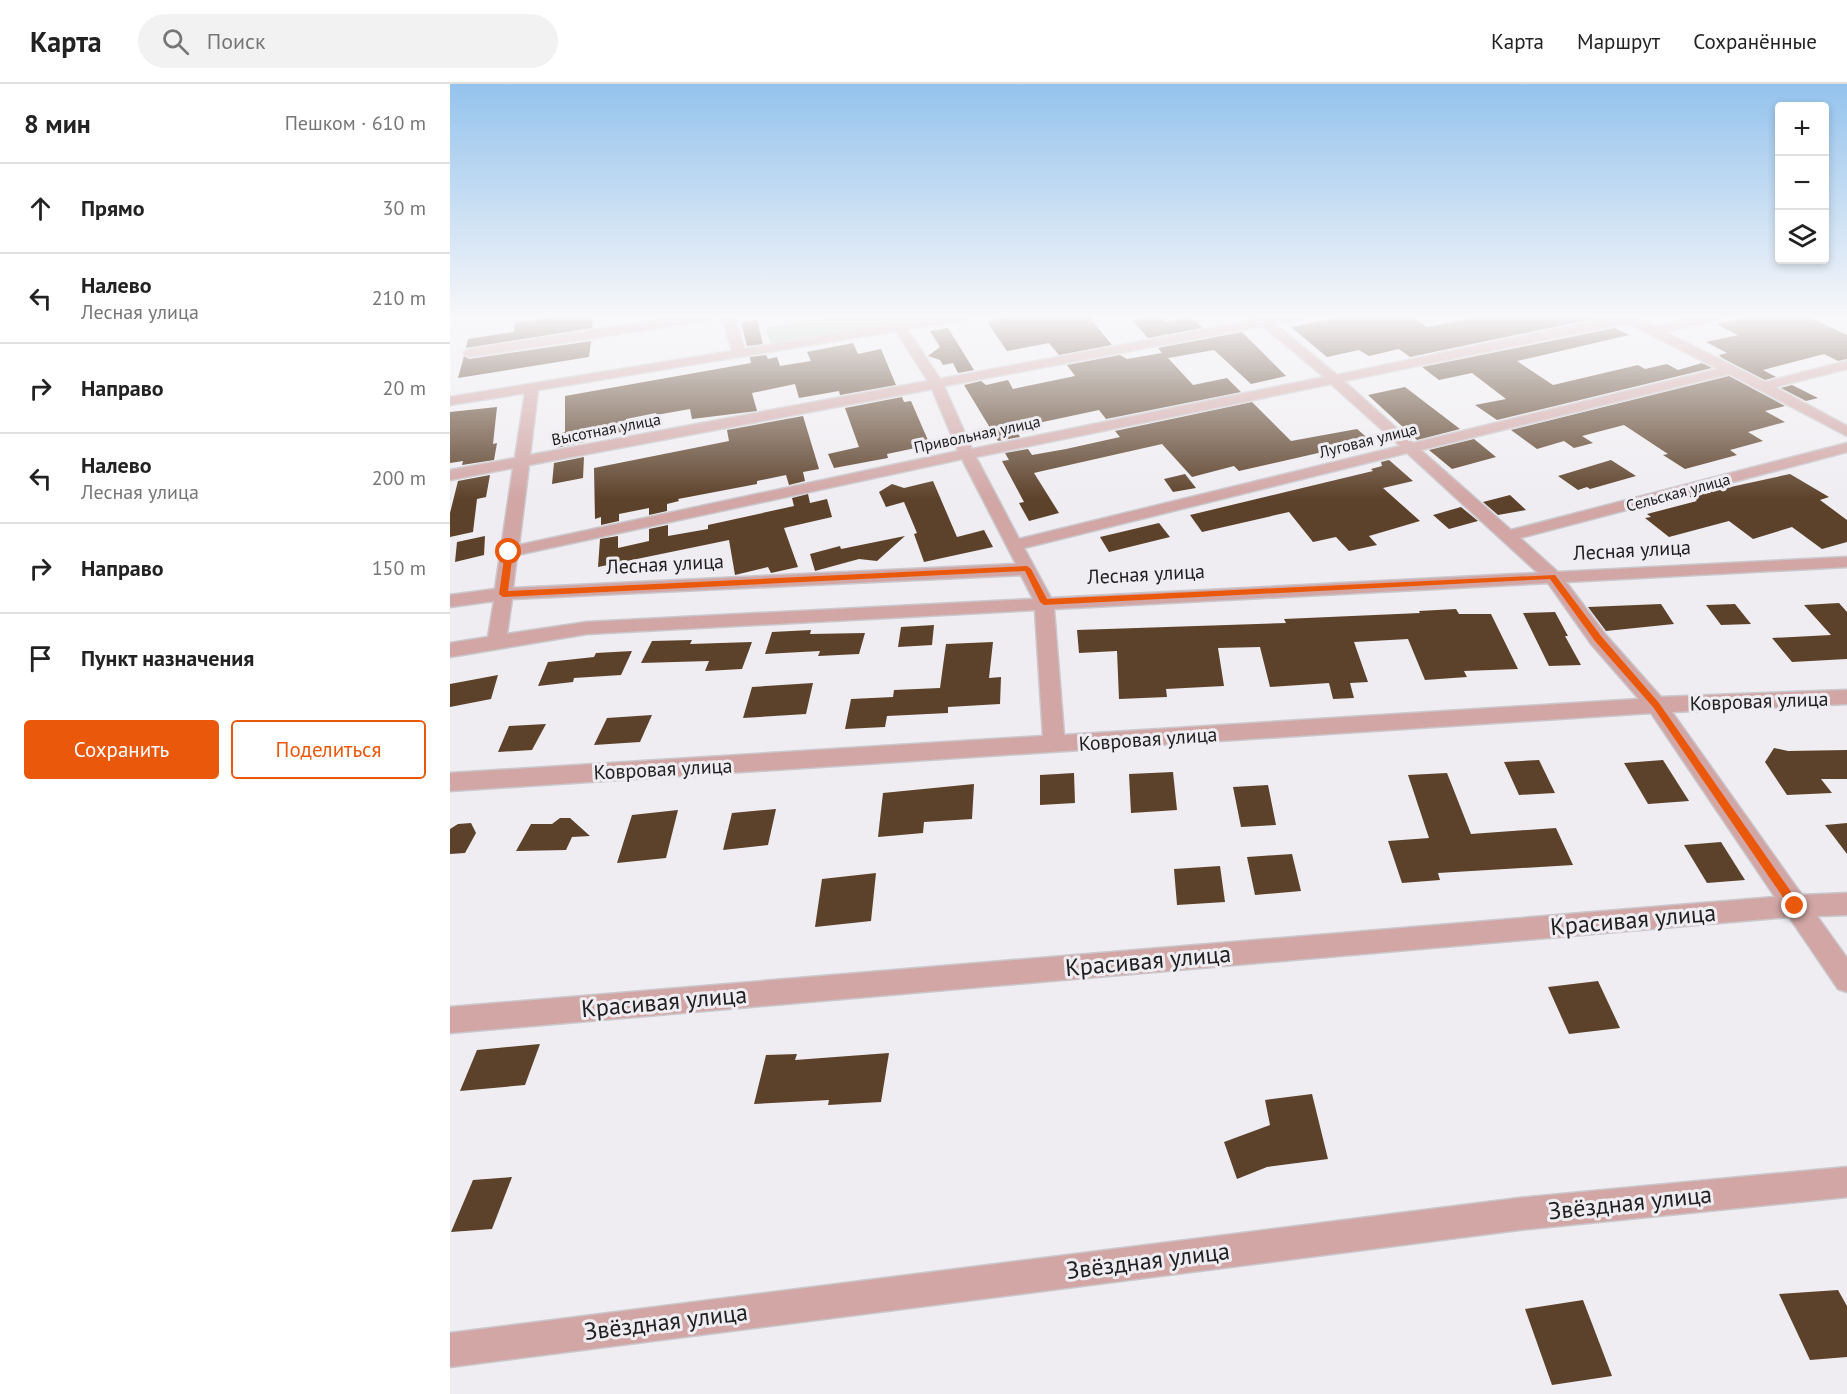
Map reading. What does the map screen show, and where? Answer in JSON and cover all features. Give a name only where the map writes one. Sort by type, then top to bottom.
[{"type":"street","points":[[450,401],[598,377]]},
{"type":"street","points":[[932,377],[967,454],[1044,602],[1054,745]]},
{"type":"street","name":"Высотная улица","points":[[450,476],[966,377]]},
{"type":"street","name":"Привольная улица","points":[[509,552],[1337,377]]},
{"type":"street","name":"Луговая улица","points":[[1015,545],[1700,377]]},
{"type":"street","points":[[1744,377],[1847,432]]},
{"type":"street","points":[[1763,386],[1798,377]]},
{"type":"street","points":[[1333,378],[1552,576],[1598,639],[1656,705],[1847,980]]},
{"type":"street","points":[[497,641],[532,388]]},
{"type":"street","name":"Сельская улица","points":[[1509,536],[1847,447]]},
{"type":"street","name":"Лесная улица","points":[[450,650],[587,628],[1044,602],[1847,562]]},
{"type":"street","name":"Лесная улица","points":[[450,601],[503,594],[1027,569]]},
{"type":"street","name":"Ковровая улица","points":[[450,782],[1656,705],[1847,697]]},
{"type":"street","name":"Красивая улица","points":[[450,1020],[1795,906],[1847,904]]},
{"type":"street","name":"Звёздная улица","points":[[450,1350],[1519,1214],[1847,1182]]},
{"type":"building","points":[[671,377],[893,377],[896,385],[840,395],[839,391],[799,398],[795,384],[752,393],[757,411],[692,419],[690,409],[656,415],[656,413],[626,419],[627,431],[585,439],[585,442],[556,448],[557,434],[565,432],[565,396]]},
{"type":"building","points":[[1070,377],[1186,377],[1193,385],[1227,378],[1241,392],[1106,419],[1099,410],[1015,428],[1020,437],[998,441],[964,385],[981,381],[986,385],[1008,380],[1013,389]]},
{"type":"building","points":[[1244,377],[1281,377],[1251,384]]},
{"type":"building","points":[[1435,377],[1453,377],[1439,380]]},
{"type":"building","points":[[1477,377],[1541,377],[1553,385],[1586,377],[1674,377],[1497,420],[1475,405],[1506,399]]},
{"type":"building","points":[[1724,377],[1731,377],[1785,406],[1765,411],[1785,422],[1748,432],[1763,441],[1730,450],[1737,455],[1685,469],[1663,455],[1668,454],[1624,425],[1582,436],[1593,443],[1574,448],[1564,441],[1537,449],[1511,430]]},
{"type":"building","points":[[1759,377],[1776,377],[1765,380]]},
{"type":"building","points":[[1792,385],[1818,398],[1806,401],[1781,388]]},
{"type":"building","points":[[1405,387],[1460,429],[1417,440],[1368,395]]},
{"type":"building","points":[[902,397],[904,402],[911,401],[930,445],[887,454],[888,458],[834,468],[828,454],[859,447],[845,408]]},
{"type":"building","points":[[1252,402],[1291,441],[1357,429],[1371,441],[1239,471],[1234,466],[1192,477],[1162,444],[1038,472],[1034,473],[1059,513],[1029,521],[1019,503],[1024,502],[1002,461],[1009,460],[1005,453],[1028,449],[1032,455],[1066,449],[1120,437],[1115,431]]},
{"type":"building","points":[[497,407],[493,444],[497,443],[494,460],[462,465],[463,461],[450,463],[450,412]]},
{"type":"building","points":[[803,416],[819,469],[803,472],[805,481],[789,485],[786,475],[757,481],[757,484],[678,499],[679,501],[667,504],[667,511],[649,515],[649,508],[619,514],[619,521],[601,525],[601,517],[595,519],[594,468],[729,441],[727,430]]},
{"type":"building","points":[[1474,439],[1496,457],[1452,469],[1429,450]]},
{"type":"building","points":[[584,457],[583,478],[552,484],[554,463]]},
{"type":"building","points":[[1389,460],[1413,481],[1383,488],[1420,521],[1369,536],[1377,545],[1349,551],[1336,537],[1313,542],[1289,512],[1202,532],[1190,515],[1373,471],[1371,469],[1382,466],[1381,462]]},
{"type":"building","points":[[1611,460],[1636,476],[1590,489],[1587,487],[1578,490],[1558,476]]},
{"type":"building","points":[[1185,474],[1196,488],[1173,492],[1164,479]]},
{"type":"building","points":[[1790,474],[1829,497],[1820,500],[1847,520],[1847,542],[1822,549],[1792,527],[1753,539],[1729,521],[1669,537],[1645,518],[1651,517],[1647,514],[1697,501],[1689,496]]},
{"type":"building","points":[[490,475],[486,497],[477,499],[473,532],[450,537],[450,513],[458,481]]},
{"type":"building","points":[[933,481],[957,537],[984,530],[993,547],[924,562],[914,534],[917,533],[904,502],[886,507],[879,492],[892,484],[904,488]]},
{"type":"building","points":[[808,494],[810,503],[827,499],[832,517],[784,528],[798,567],[771,573],[768,567],[735,575],[729,540],[598,567],[600,539],[618,536],[618,548],[649,541],[649,529],[668,525],[668,536],[708,529],[708,525],[794,506],[792,498]]},
{"type":"building","points":[[1510,495],[1526,510],[1498,515],[1483,502]]},
{"type":"building","points":[[1461,507],[1478,521],[1449,529],[1433,515]]},
{"type":"building","points":[[1159,523],[1170,537],[1109,552],[1100,537]]},
{"type":"building","points":[[485,536],[484,555],[455,562],[457,542]]},
{"type":"building","points":[[905,536],[877,561],[859,559],[815,571],[810,554],[840,546],[841,549]]},
{"type":"building","points":[[1839,603],[1847,612],[1847,659],[1792,662],[1772,638],[1831,635],[1804,605]]},
{"type":"building","points":[[1661,604],[1674,624],[1606,631],[1588,607]]},
{"type":"building","points":[[1735,604],[1751,624],[1721,625],[1706,605]]},
{"type":"building","points":[[1456,609],[1459,614],[1491,614],[1518,669],[1464,671],[1467,677],[1425,680],[1408,639],[1354,642],[1368,682],[1350,683],[1354,698],[1333,699],[1329,683],[1270,687],[1260,647],[1218,648],[1224,686],[1166,689],[1167,697],[1119,699],[1117,651],[1079,653],[1077,630],[1286,623],[1284,619],[1420,613],[1419,611]]},
{"type":"building","points":[[1555,612],[1581,665],[1549,666],[1523,613]]},
{"type":"building","points":[[934,625],[932,645],[898,647],[901,627]]},
{"type":"building","points":[[811,630],[810,634],[865,633],[859,654],[818,656],[820,651],[765,654],[772,632]]},
{"type":"building","points":[[692,640],[690,644],[752,642],[742,669],[705,671],[709,661],[641,663],[652,641]]},
{"type":"building","points":[[993,642],[989,678],[1001,677],[1000,704],[948,707],[948,713],[887,716],[885,727],[845,729],[851,699],[893,697],[894,690],[940,688],[946,644]]},
{"type":"building","points":[[632,651],[621,675],[574,678],[573,682],[538,686],[548,662],[594,657],[596,653]]},
{"type":"building","points":[[498,675],[491,699],[450,707],[450,684]]},
{"type":"building","points":[[813,683],[806,714],[743,718],[752,687]]},
{"type":"building","points":[[652,715],[640,742],[594,745],[607,718]]},
{"type":"building","points":[[546,724],[532,750],[498,752],[509,726]]},
{"type":"building","points":[[1774,748],[1788,751],[1847,750],[1847,779],[1821,779],[1832,793],[1787,795],[1765,762]]},
{"type":"building","points":[[1539,760],[1555,793],[1519,795],[1504,762]]},
{"type":"building","points":[[1663,760],[1689,801],[1648,804],[1624,763]]},
{"type":"building","points":[[1173,772],[1177,810],[1131,813],[1129,774]]},
{"type":"building","points":[[1074,773],[1075,803],[1040,805],[1040,775]]},
{"type":"building","points":[[1447,773],[1471,834],[1556,828],[1573,865],[1438,873],[1440,880],[1402,883],[1388,841],[1429,838],[1408,775]]},
{"type":"building","points":[[974,784],[972,819],[924,822],[923,833],[878,837],[883,793]]},
{"type":"building","points":[[1268,785],[1276,825],[1241,827],[1233,787]]},
{"type":"building","points":[[776,809],[768,845],[723,850],[732,813]]},
{"type":"building","points":[[678,810],[666,858],[617,863],[632,815]]},
{"type":"building","points":[[560,818],[570,818],[590,836],[572,837],[566,850],[516,851],[531,824],[552,824]]},
{"type":"building","points":[[471,823],[476,833],[465,853],[450,854],[450,829],[458,824]]},
{"type":"building","points":[[1847,823],[1847,854],[1825,825]]},
{"type":"building","points":[[1721,842],[1745,880],[1707,883],[1684,845]]},
{"type":"building","points":[[1292,854],[1301,891],[1255,895],[1247,857]]},
{"type":"building","points":[[1220,866],[1225,902],[1177,905],[1174,869]]},
{"type":"building","points":[[876,873],[871,921],[815,927],[822,879]]},
{"type":"building","points":[[1598,981],[1620,1028],[1569,1034],[1548,987]]},
{"type":"building","points":[[540,1044],[525,1085],[460,1091],[477,1050]]},
{"type":"building","points":[[889,1053],[881,1102],[828,1105],[829,1100],[754,1104],[766,1055],[797,1054],[795,1060]]},
{"type":"building","points":[[1312,1094],[1328,1159],[1267,1167],[1237,1179],[1224,1142],[1270,1125],[1265,1100]]},
{"type":"building","points":[[512,1177],[492,1229],[451,1232],[473,1180]]},
{"type":"building","points":[[1838,1290],[1847,1306],[1847,1357],[1810,1360],[1779,1294]]},
{"type":"building","points":[[1583,1300],[1612,1376],[1552,1385],[1525,1309]]},
{"type":"route","points":[[509,552],[503,594],[1027,569],[1044,602],[1552,576],[1598,639],[1656,705],[1795,906]]}]
